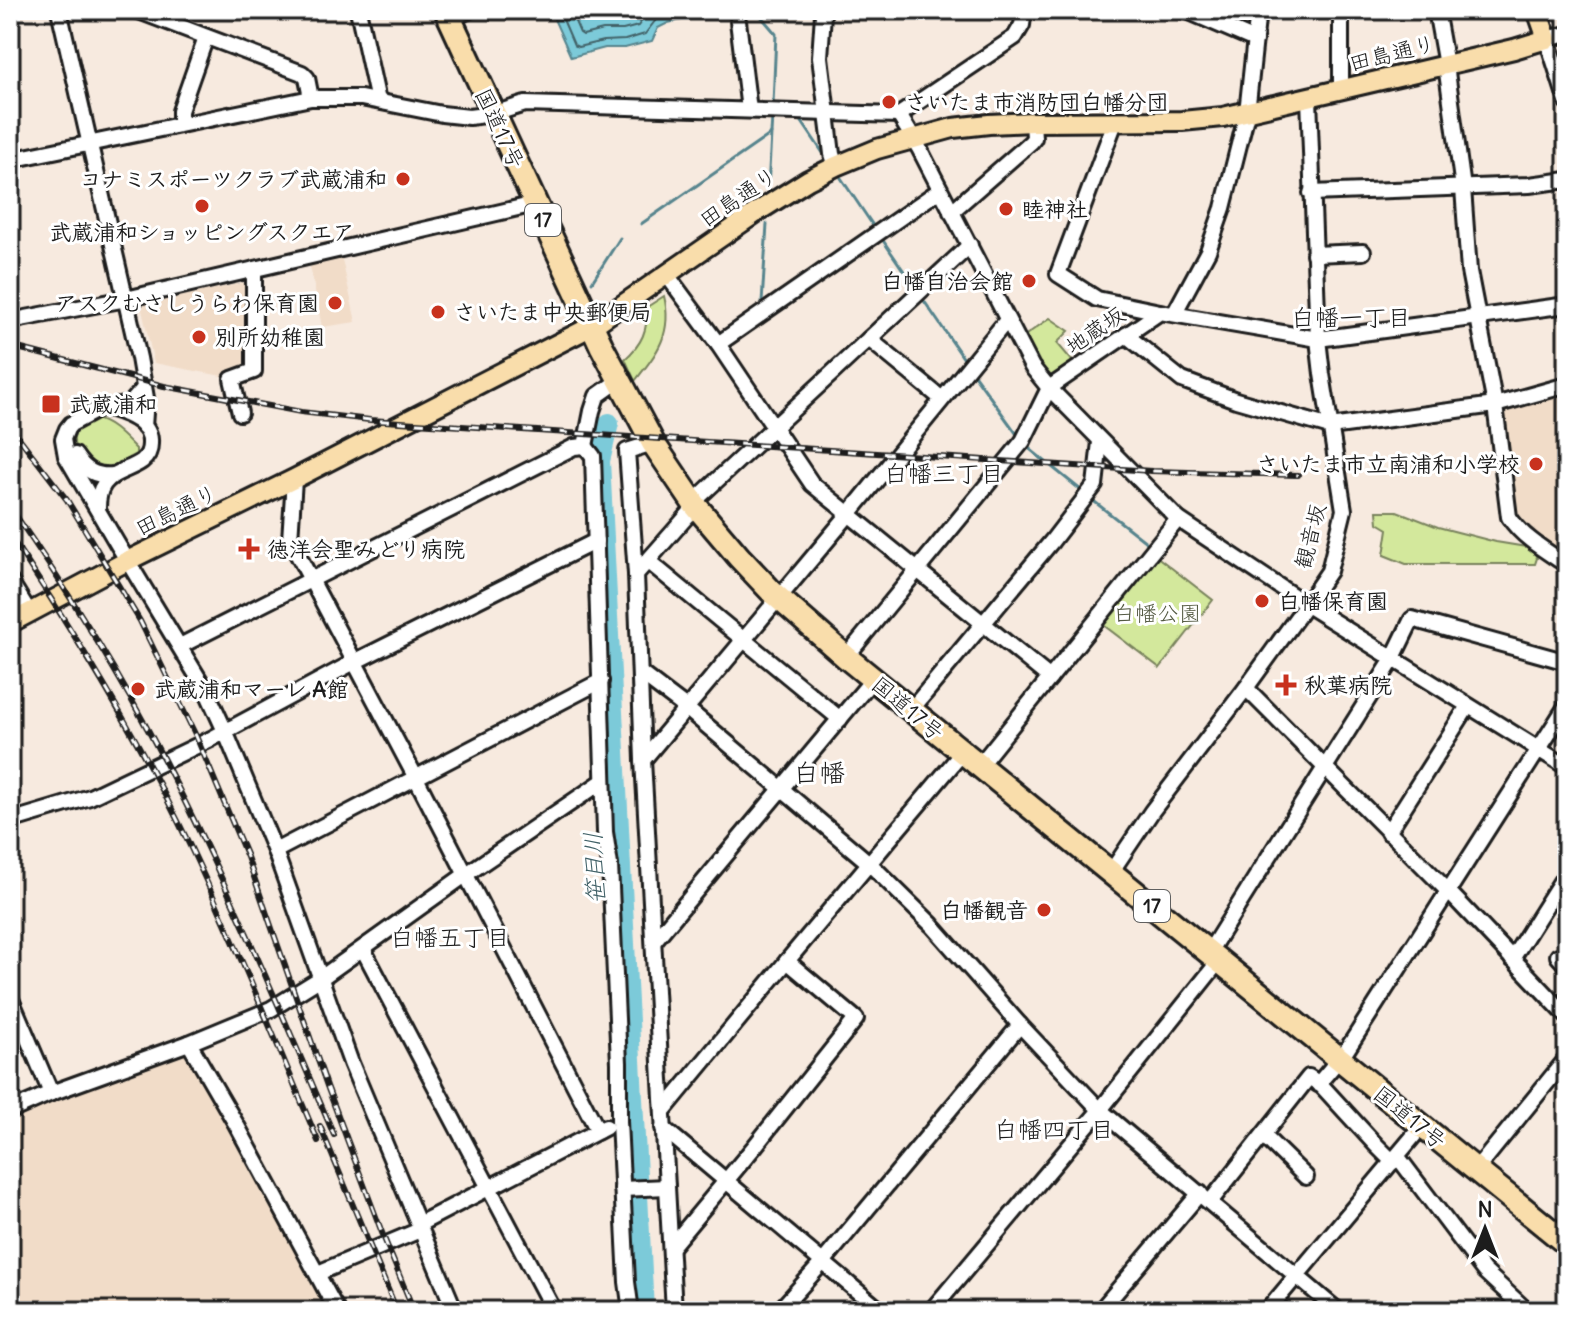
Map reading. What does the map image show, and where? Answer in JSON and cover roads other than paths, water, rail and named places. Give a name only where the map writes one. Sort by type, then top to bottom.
[{"type":"highway","name":"国道17号","points":[[455,13],[493,114],[618,381],[653,443],[695,505],[739,557],[778,597],[846,657],[1567,1244]]},
{"type":"main road","points":[[1537,10],[1547,39]]},
{"type":"main road","name":"田島通り","points":[[10,623],[592,326],[808,180],[877,149],[953,128],[989,124],[1182,121],[1247,113],[1547,39]]},
{"type":"street","points":[[59,10],[126,299],[144,388],[144,427],[150,441],[148,455],[104,484],[98,508]]},
{"type":"street","points":[[136,10],[302,73],[307,78],[311,98]]},
{"type":"street","points":[[358,10],[378,101]]},
{"type":"street","points":[[10,160],[311,98],[346,97],[469,117],[493,114],[525,104],[899,115],[1015,37],[1022,25],[1024,10]]},
{"type":"street","points":[[1185,10],[1255,40]]},
{"type":"street","points":[[1167,313],[1208,251],[1223,208],[1247,113],[1258,10]]},
{"type":"street","points":[[1341,10],[1341,90]]},
{"type":"street","points":[[1436,10],[1463,188],[1469,271],[1495,405],[1509,517],[1531,541],[1567,565]]},
{"type":"street","points":[[823,14],[820,57],[836,166]]},
{"type":"street","points":[[738,21],[749,110]]},
{"type":"street","name":"田島通り","points":[[1547,39],[1567,34]]},
{"type":"street","points":[[180,124],[180,111],[206,37]]},
{"type":"street","points":[[1547,39],[1567,102]]},
{"type":"street","name":"観音坂","points":[[1111,872],[1152,811],[1246,688],[1329,571],[1344,510],[1318,339],[1309,98]]},
{"type":"street","points":[[899,115],[914,138],[1032,367],[1100,442],[1178,519],[1307,605],[1567,767]]},
{"type":"street","points":[[951,212],[1031,142],[1034,138],[1033,122]]},
{"type":"street","points":[[1115,122],[1058,274],[1097,299],[1318,339],[1567,305]]},
{"type":"street","points":[[1311,193],[1529,185],[1567,180]]},
{"type":"street","points":[[718,344],[940,190]]},
{"type":"street","points":[[10,321],[126,299],[535,204]]},
{"type":"street","points":[[636,574],[701,495],[970,245]]},
{"type":"street","points":[[1314,254],[1363,252]]},
{"type":"street","points":[[240,413],[232,379],[254,371],[254,269]]},
{"type":"street","points":[[667,275],[718,344],[812,484],[1050,678]]},
{"type":"street","name":"地蔵坂","points":[[1051,386],[1126,335],[1167,313]]},
{"type":"street","points":[[643,760],[1007,320]]},
{"type":"street","points":[[1126,335],[1182,380],[1236,400],[1330,427],[1495,405],[1567,385]]},
{"type":"street","points":[[869,339],[942,399]]},
{"type":"street","points":[[618,381],[597,396],[585,446],[593,456],[605,832],[610,865],[619,1048],[619,1121],[631,1311]]},
{"type":"street","points":[[846,657],[1023,441],[1051,386]]},
{"type":"street","points":[[144,388],[131,403],[97,410],[71,424],[64,435],[66,456],[208,694],[225,731],[275,851],[351,1063],[455,1311]]},
{"type":"street","points":[[107,408],[130,416],[144,427]]},
{"type":"street","points":[[64,435],[79,461],[89,471],[99,476],[114,475]]},
{"type":"street","points":[[911,710],[1095,485],[1100,442]]},
{"type":"street","points":[[653,443],[627,451],[664,1110]]},
{"type":"street","points":[[180,646],[574,447],[585,446]]},
{"type":"street","points":[[294,479],[290,540],[598,1131]]},
{"type":"street","points":[[674,1311],[671,1247],[662,1188],[664,1110],[869,863],[1050,678],[1178,519]]},
{"type":"street","points":[[10,821],[90,797],[596,541]]},
{"type":"street","points":[[648,561],[840,719]]},
{"type":"street","points":[[10,581],[29,612]]},
{"type":"street","points":[[931,1311],[1100,1110],[1214,957],[1393,658],[1412,619],[1567,662]]},
{"type":"street","points":[[640,673],[686,708],[869,863],[932,925],[1100,1110],[1338,1311]]},
{"type":"street","points":[[654,941],[873,679]]},
{"type":"street","points":[[275,851],[601,681]]},
{"type":"street","points":[[1246,688],[1567,1016]]},
{"type":"street","points":[[1318,1084],[1340,1059],[1567,705]]},
{"type":"street","points":[[1388,832],[1468,706]]},
{"type":"street","points":[[10,1111],[271,1009],[321,978],[603,781]]},
{"type":"street","points":[[1512,959],[1567,872]]},
{"type":"street","points":[[363,949],[554,1311]]},
{"type":"street","points":[[671,1247],[856,1019],[787,961]]},
{"type":"street","points":[[10,997],[51,1093]]},
{"type":"street","points":[[779,1311],[1020,1025]]},
{"type":"street","points":[[189,1043],[337,1311]]},
{"type":"street","points":[[1476,1170],[1567,1058]]},
{"type":"street","points":[[1100,1311],[1264,1136],[1309,1077],[1321,1085],[1376,1145],[1396,1160],[1484,1271],[1521,1309]]},
{"type":"street","points":[[318,1273],[419,1227],[619,1121]]},
{"type":"street","points":[[1267,1311],[1422,1126]]},
{"type":"street","points":[[663,1128],[881,1311]]},
{"type":"street","points":[[1264,1136],[1306,1177]]},
{"type":"street","points":[[625,1189],[662,1188]]},
{"type":"water","points":[[550,10],[707,10],[705,15],[658,28],[652,41],[571,57]]},
{"type":"waterway","points":[[746,10],[759,14],[776,34],[773,104]]},
{"type":"waterway","points":[[768,188],[772,116]]},
{"type":"waterway","points":[[793,119],[800,119],[823,153]]},
{"type":"waterway","points":[[641,224],[771,134]]},
{"type":"waterway","points":[[841,178],[876,230]]},
{"type":"waterway","points":[[762,303],[767,224]]},
{"type":"waterway","points":[[880,236],[916,289]]},
{"type":"waterway","points":[[592,282],[620,238]]},
{"type":"waterway","points":[[920,295],[966,362]]},
{"type":"waterway","points":[[972,372],[1019,437]]},
{"type":"waterway","name":"笹目川","points":[[609,423],[600,461],[644,1311]]},
{"type":"waterway","points":[[1026,446],[1082,491]]},
{"type":"waterway","points":[[1091,499],[1151,546]]},
{"type":"railway","points":[[10,346],[164,386],[301,412],[370,420],[1152,471],[1298,475]]},
{"type":"railway","points":[[10,426],[67,500],[140,621],[196,736],[247,857],[327,1086],[414,1311]]},
{"type":"railway","points":[[10,507],[91,631],[164,760],[231,899],[334,1135]]},
{"type":"railway","points":[[10,536],[106,688],[150,766],[224,919],[318,1141]]},
{"type":"railway","points":[[320,1126],[397,1311]]},
{"type":"place","name":"さいたま市消防団白幡分団","points":[[889,102]]},
{"type":"place","name":"コナミスポーツクラブ武蔵浦和","points":[[403,179]]},
{"type":"place","name":"武蔵浦和ショッピングスクエア","points":[[202,206]]},
{"type":"place","name":"睦神社","points":[[1006,209]]},
{"type":"place","name":"白幡自治会館","points":[[1029,281]]},
{"type":"place","name":"アスクむさしうらわ保育園","points":[[335,303]]},
{"type":"place","name":"さいたま中央郵便局","points":[[438,312]]},
{"type":"place","name":"別所幼稚園","points":[[199,337]]},
{"type":"place","name":"武蔵浦和","points":[[51,404]]},
{"type":"place","name":"さいたま市立南浦和小学校","points":[[1536,464]]},
{"type":"place","name":"徳洋会聖みどり病院","points":[[249,549]]},
{"type":"place","name":"白幡保育園","points":[[1262,601]]},
{"type":"place","name":"秋葉病院","points":[[1286,685]]},
{"type":"place","name":"武蔵浦和マーレ A館","points":[[138,689]]},
{"type":"place","name":"白幡観音","points":[[1044,910]]},
{"type":"district","name":"白幡一丁目","points":[[1351,318]]},
{"type":"district","name":"白幡三丁目","points":[[944,474]]},
{"type":"district","name":"白幡","points":[[819,773]]},
{"type":"district","name":"白幡五丁目","points":[[450,938]]},
{"type":"district","name":"白幡四丁目","points":[[1054,1130]]},
{"type":"park label","name":"白幡公園","points":[[1157,613]]}]
